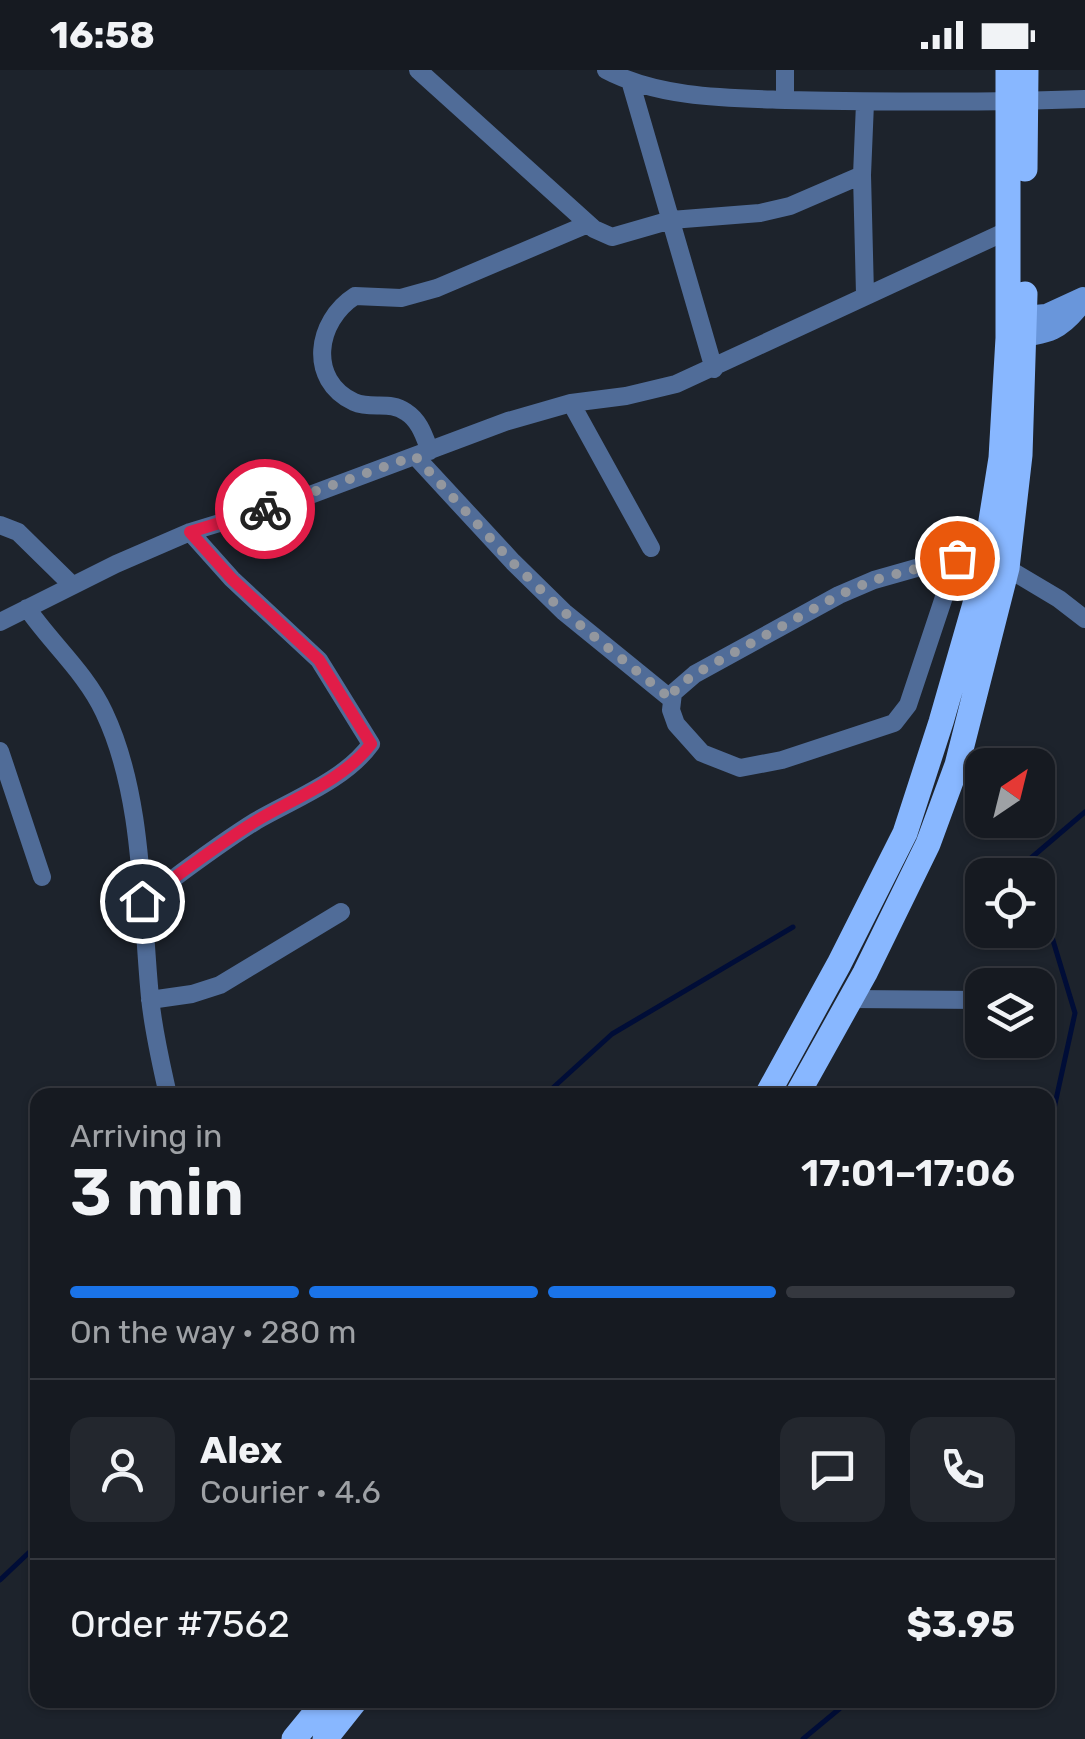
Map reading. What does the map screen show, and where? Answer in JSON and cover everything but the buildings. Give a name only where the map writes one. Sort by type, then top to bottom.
[{"type":"main road","points":[[801,1088],[851,999],[928,844],[951,781],[1006,568],[1020,455],[1017,102],[1008,70]]},
{"type":"main road","points":[[771,1088],[905,832],[946,704],[987,548],[1017,327],[1009,230],[1017,102],[1026,70]]},
{"type":"main road","points":[[294,1739],[319,1708]]},
{"type":"main road","points":[[325,1739],[350,1708]]},
{"type":"street","points":[[418,70],[588,224],[612,237],[671,220],[760,213],[790,206],[862,175]]},
{"type":"street","points":[[606,70],[632,84],[737,100],[865,104],[1085,99]]},
{"type":"street","points":[[785,70],[785,100]]},
{"type":"street","points":[[632,84],[714,368]]},
{"type":"street","points":[[865,104],[865,294]]},
{"type":"street","points":[[588,224],[437,288],[401,298],[355,296],[334,317],[322,345],[322,368],[326,378],[355,402],[392,404],[408,412],[420,425],[423,454],[512,562],[564,612],[671,699]]},
{"type":"street","points":[[0,622],[72,584],[190,532],[302,498],[508,421],[571,404],[676,384],[1009,230]]},
{"type":"street","points":[[1017,327],[1046,334],[1059,328],[1085,297]]},
{"type":"street","points":[[571,404],[651,548]]},
{"type":"street","points":[[0,525],[18,532],[72,584]]},
{"type":"street","points":[[142,901],[253,823],[326,781],[371,744],[319,660],[232,579],[190,532]]},
{"type":"street","points":[[957,558],[908,706],[894,723],[782,760],[740,768],[702,753],[676,724],[671,699],[676,688],[695,674],[839,595],[874,580],[987,548]]},
{"type":"street","points":[[1006,568],[1085,619]]},
{"type":"street","points":[[27,608],[86,681],[104,712],[127,789],[138,849],[150,1000],[167,1088]]},
{"type":"street","points":[[1,755],[42,876]]},
{"type":"street","points":[[150,1000],[220,985],[341,912]]},
{"type":"street","points":[[851,999],[965,1000]]},
{"type":"waterway","points":[[1031,858],[1085,812]]},
{"type":"waterway","points":[[553,1088],[612,1034],[793,927]]},
{"type":"waterway","points":[[1055,947],[1075,1013],[1055,1104]]},
{"type":"waterway","points":[[0,1580],[30,1552]]},
{"type":"waterway","points":[[803,1739],[840,1708]]},
{"type":"way so far","points":[[265,509],[415,456],[512,562],[564,612],[671,699],[676,688],[695,674],[839,595],[874,580],[957,558]]},
{"type":"route","points":[[142,901],[253,823],[326,781],[371,744],[319,660],[232,579],[190,532],[265,509]]}]
